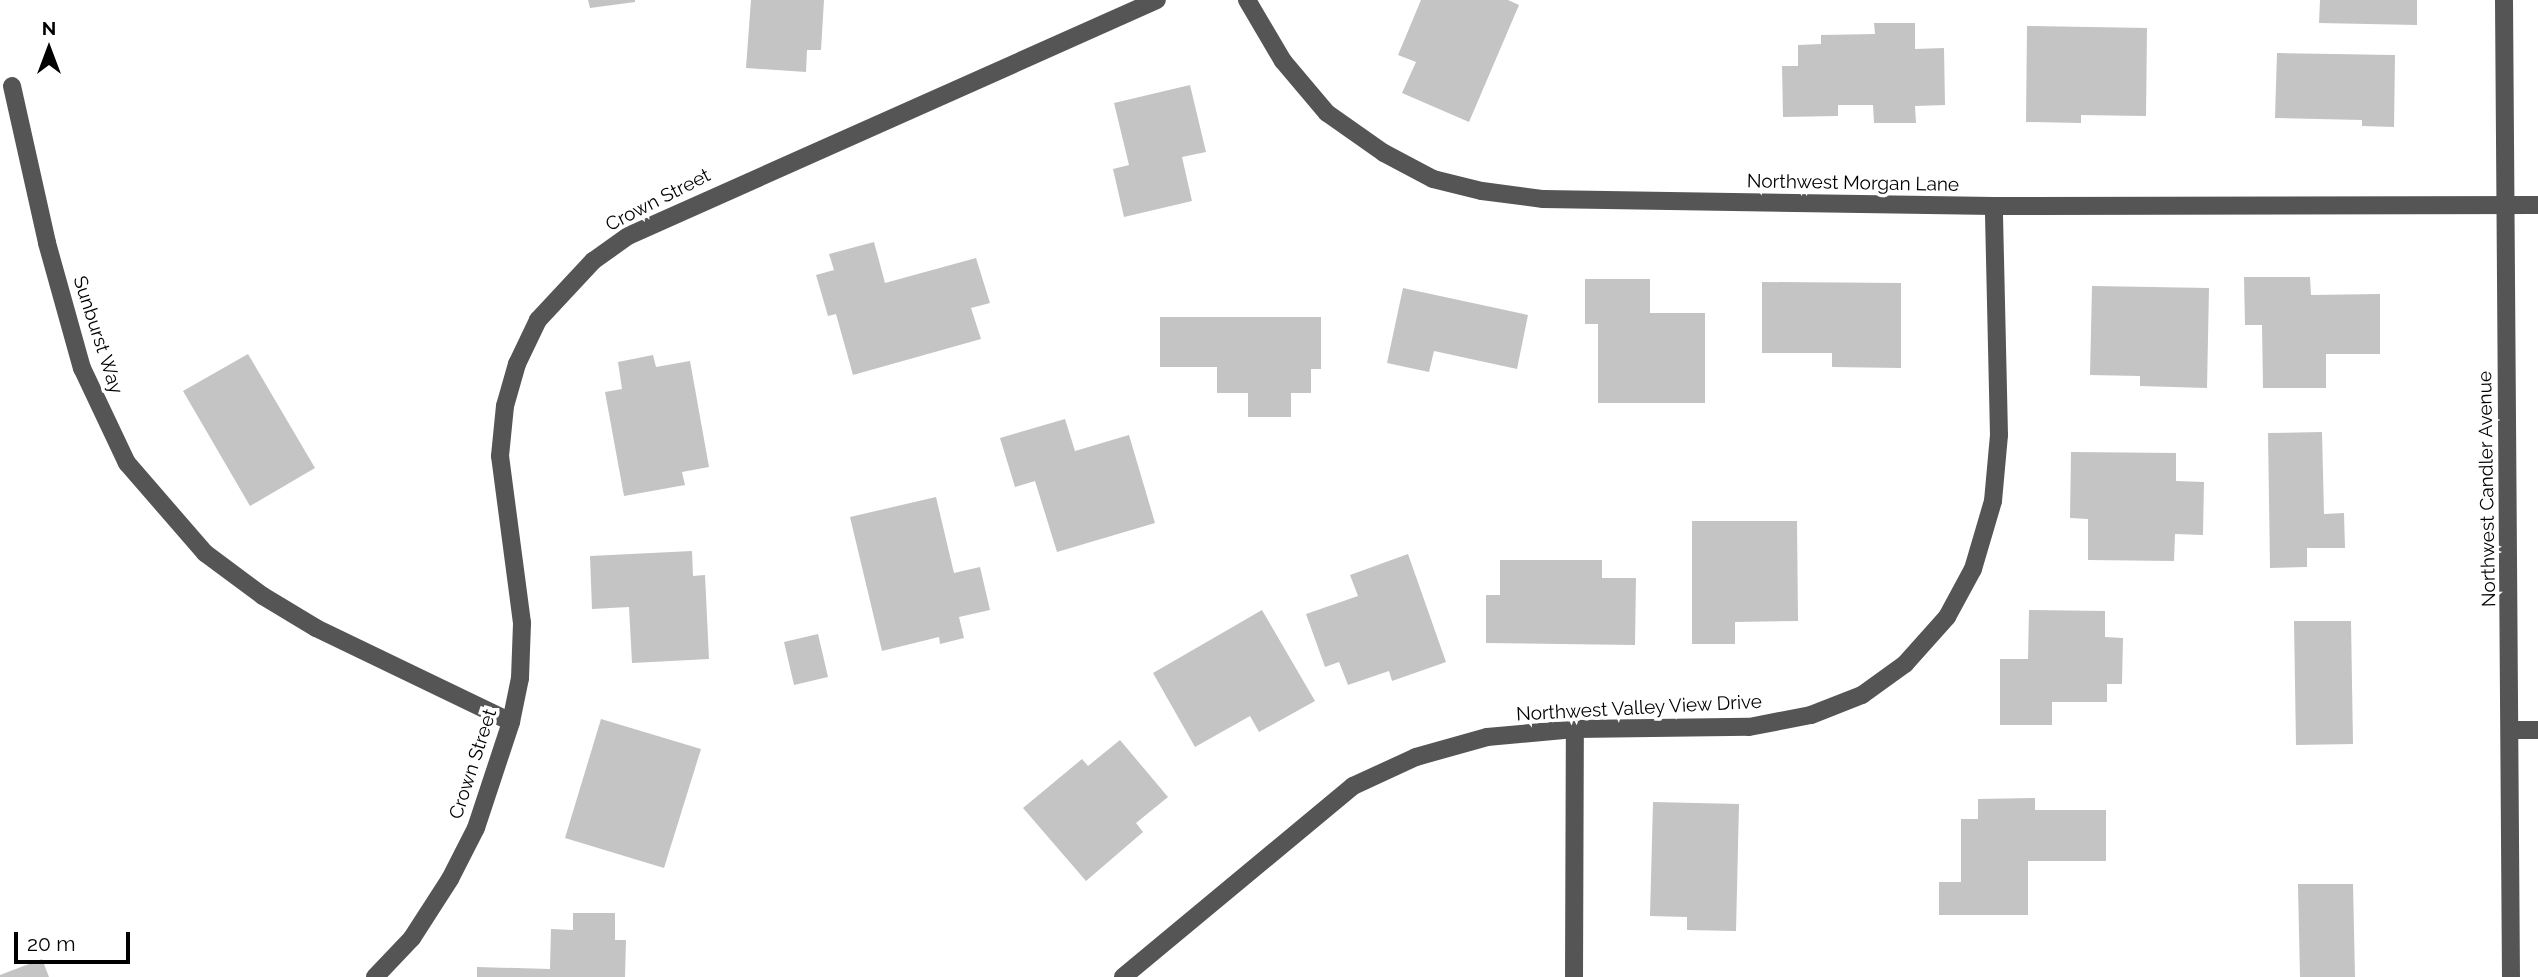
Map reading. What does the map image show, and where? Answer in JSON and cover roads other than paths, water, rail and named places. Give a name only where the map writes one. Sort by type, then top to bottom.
[{"type":"street","name":"Crown Street","points":[[375,977],[412,938],[450,879],[476,828],[511,722],[520,678],[522,623],[500,456],[505,406],[517,364],[538,320],[566,288],[628,236],[713,194],[1157,0]]},
{"type":"street","name":"Northwest Morgan Lane","points":[[1247,0],[1283,61],[1327,113],[1384,153],[1433,179],[1543,199],[1994,206],[2538,205]]},
{"type":"street","name":"Northwest Candler Avenue","points":[[2504,0],[2511,977]]},
{"type":"street","name":"Sunburst Way","points":[[12,86],[47,243],[82,368],[127,463],[205,553],[263,596],[316,628],[511,722]]},
{"type":"street","name":"Northwest Valley View Drive","points":[[1124,977],[1353,786],[1416,757],[1488,737],[1575,729],[1749,727],[1811,715],[1862,695],[1905,664],[1947,617],[1973,569],[1993,501],[1999,435],[1994,206]]},
{"type":"street","points":[[1574,977],[1575,729]]},
{"type":"street","points":[[2511,730],[2538,730]]}]
